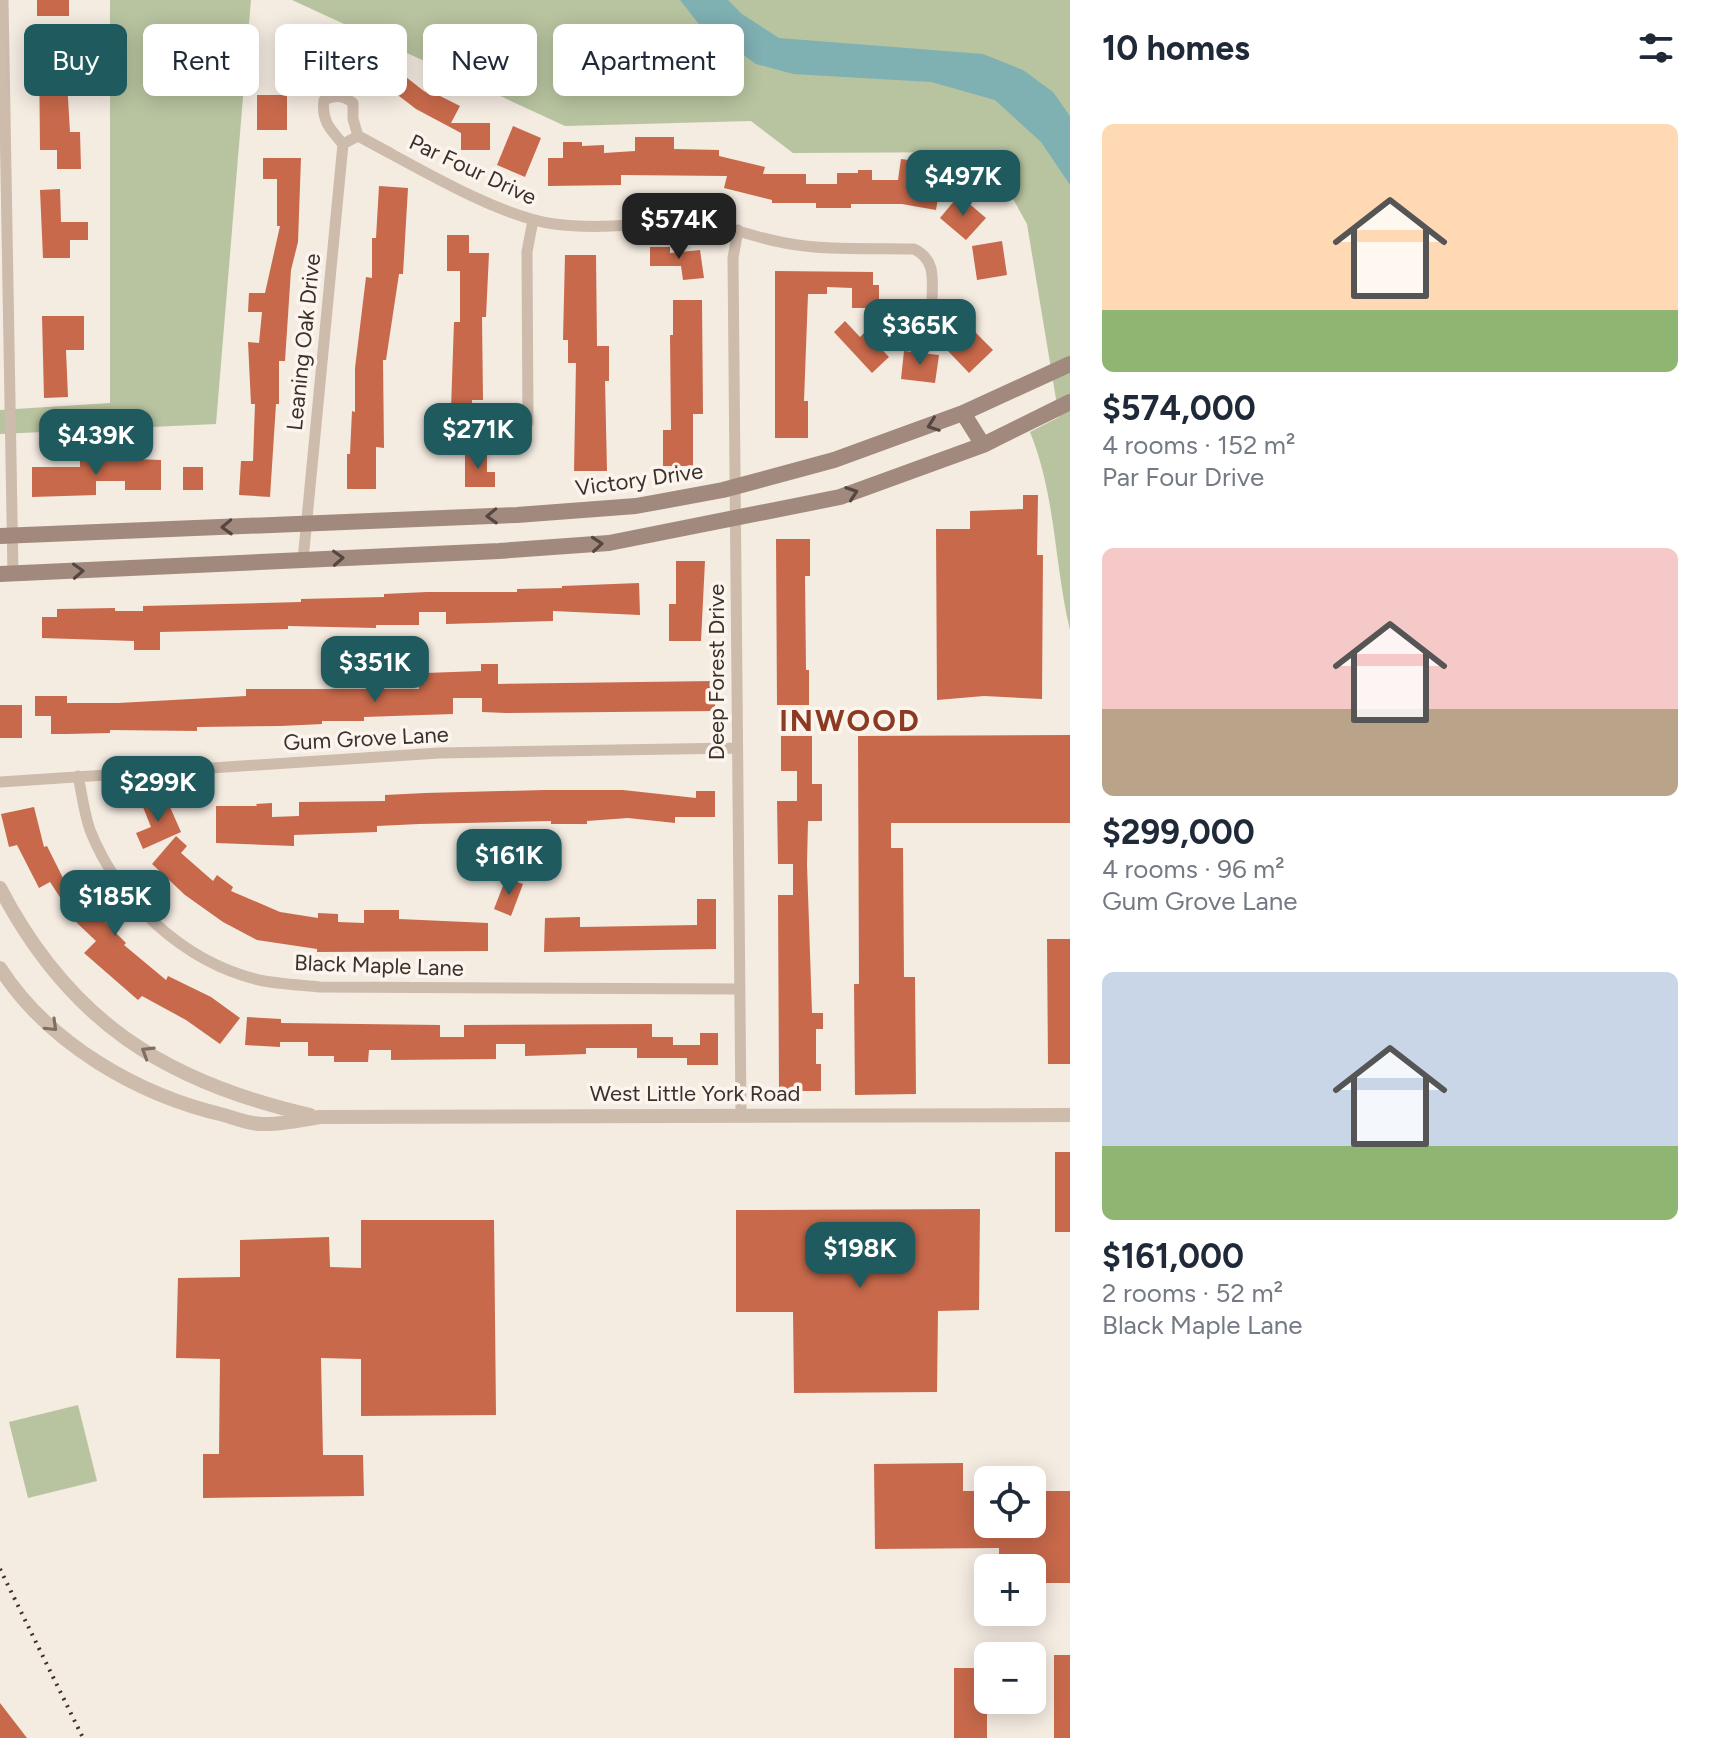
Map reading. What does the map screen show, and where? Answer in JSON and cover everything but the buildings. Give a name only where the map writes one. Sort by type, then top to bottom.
[{"type":"main road","name":"Victory Drive","points":[[5,536],[517,515],[636,506],[736,486],[834,460],[963,413],[1063,367]]},
{"type":"main road","points":[[6,574],[609,543],[840,497],[983,445],[1065,404]]},
{"type":"main road","points":[[963,413],[983,445]]},
{"type":"street","points":[[3,0],[6,574]]},
{"type":"street","points":[[333,96],[345,97],[353,103],[358,136],[343,144],[326,124],[322,111],[324,100],[333,96]]},
{"type":"street","name":"Par Four Drive","points":[[358,136],[481,198],[533,220],[574,225],[695,222],[783,243],[914,249],[926,254],[932,264],[932,303]]},
{"type":"street","name":"Leaning Oak Drive","points":[[303,560],[343,144]]},
{"type":"street","points":[[528,423],[527,252],[533,220]]},
{"type":"street","name":"Deep Forest Drive","points":[[738,230],[733,258],[741,1114]]},
{"type":"street","name":"Gum Grove Lane","points":[[0,782],[439,753],[736,748]]},
{"type":"street","name":"Black Maple Lane","points":[[78,776],[89,828],[123,888],[143,911],[181,945],[213,962],[258,979],[320,987],[739,989]]},
{"type":"street","name":"West Little York Road","points":[[0,888],[47,965],[94,1014],[146,1053],[201,1083],[269,1105],[320,1117]]},
{"type":"street","name":"West Little York Road","points":[[0,968],[13,988],[69,1042],[128,1080],[192,1108],[267,1125],[320,1117],[1070,1115]]},
{"type":"street","points":[[162,1095],[174,1068]]},
{"type":"street","points":[[267,1125],[269,1105]]},
{"type":"green space","points":[[110,0],[251,0],[249,24],[143,24],[143,96],[243,96],[216,424],[0,434],[0,410],[110,403],[110,96],[127,96],[127,24],[110,24]]},
{"type":"green space","points":[[292,0],[1070,0],[1070,630],[1050,505],[1030,432],[1059,417],[1027,224],[987,152],[793,153],[751,121],[565,126],[500,96],[537,96],[537,24],[423,24],[423,60],[407,53],[407,24],[344,24]]},
{"type":"green space","points":[[78,1405],[97,1481],[28,1498],[9,1422]]},
{"type":"water","points":[[680,0],[728,0],[742,14],[779,38],[983,54],[1023,70],[1053,92],[1070,116],[1070,185],[1041,142],[995,100],[931,82],[793,74],[756,64],[744,56],[744,24],[698,23]]},
{"type":"railway","points":[[0,1569],[83,1738]]},
{"type":"district","name":"INWOOD","points":[[850,721]]}]
